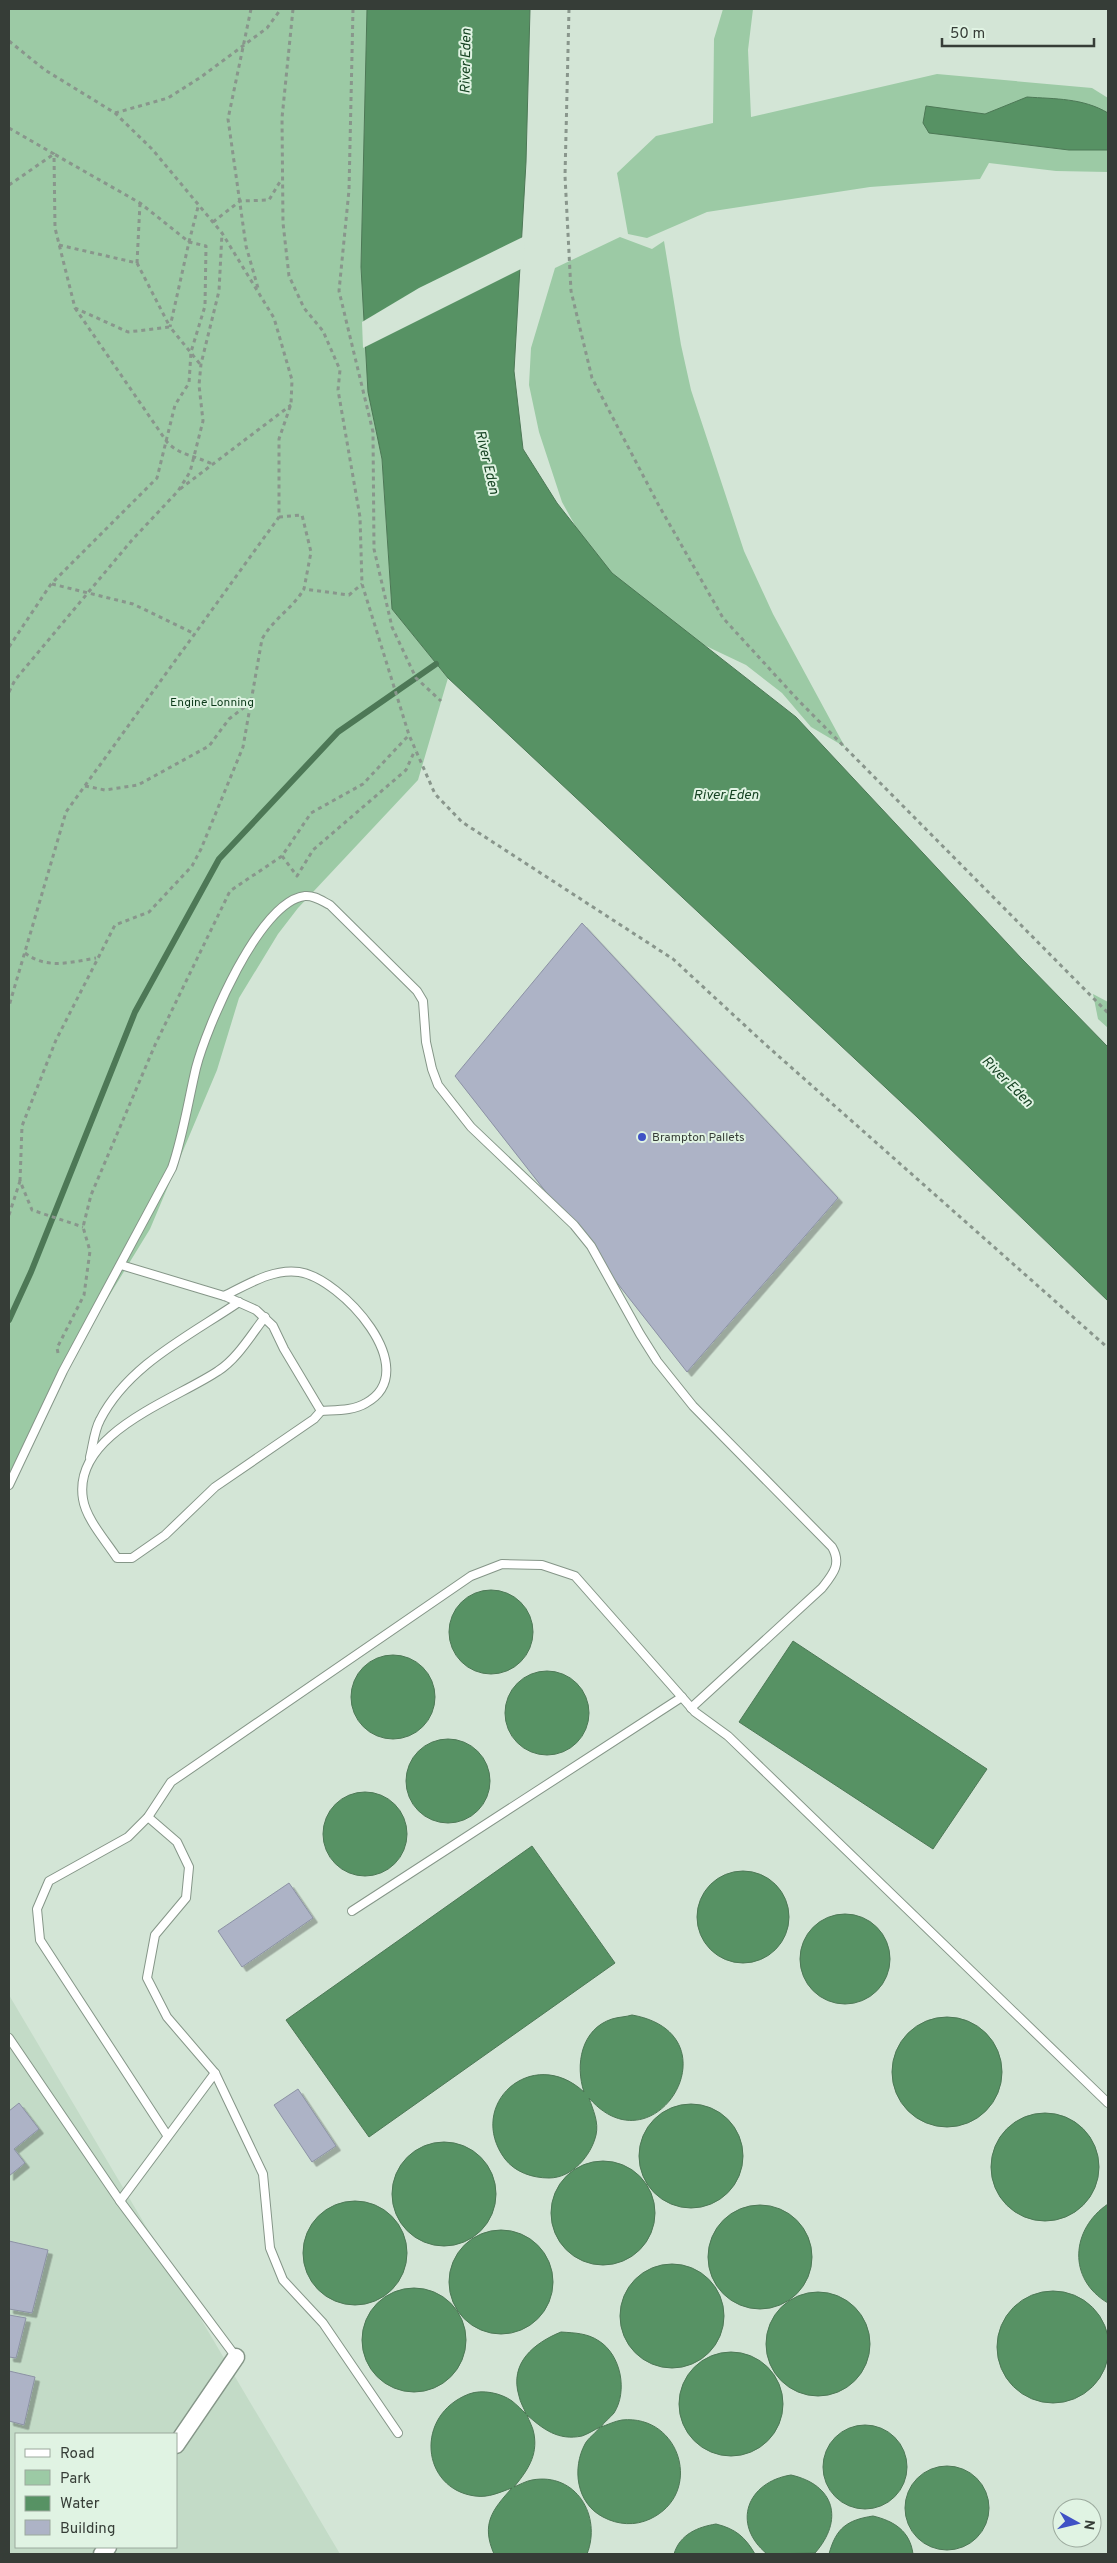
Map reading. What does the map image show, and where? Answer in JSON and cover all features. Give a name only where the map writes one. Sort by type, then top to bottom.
[{"type":"street","points":[[178,2442],[236,2357]]},
{"type":"lane","points":[[9,1485],[63,1371],[172,1168],[181,1143],[197,1067],[223,994],[246,952],[266,926],[286,906],[304,896],[317,898],[330,905],[417,991],[423,1001],[432,1069],[438,1085],[466,1121],[574,1225],[591,1246],[657,1361],[693,1406],[832,1547],[836,1554],[838,1562],[836,1568],[822,1588],[691,1708]]},
{"type":"lane","points":[[121,1264],[224,1296],[265,1317],[273,1326],[287,1355],[321,1411]]},
{"type":"lane","points":[[224,1296],[280,1272],[299,1272],[319,1278],[354,1307],[378,1338],[387,1361],[386,1377],[380,1390],[367,1403],[351,1408],[321,1411],[314,1418],[215,1487],[165,1535],[127,1560],[117,1558],[88,1514],[83,1501],[82,1486],[99,1422],[112,1401],[132,1377],[153,1359],[239,1302]]},
{"type":"lane","points":[[89,1464],[100,1446],[127,1422],[220,1370],[265,1317]]},
{"type":"lane","points":[[168,2135],[40,1940],[37,1909],[49,1881],[128,1837],[148,1817],[171,1782],[471,1576],[502,1564],[542,1565],[575,1576],[691,1708],[728,1736],[1108,2103]]},
{"type":"lane","points":[[352,1911],[682,1697]]},
{"type":"lane","points":[[148,1817],[176,1842],[189,1867],[186,1898],[155,1935],[146,1978],[166,2017],[215,2073],[263,2174],[270,2248],[283,2280],[323,2323],[398,2434]]},
{"type":"lane","points":[[9,2038],[120,2200],[236,2357]]},
{"type":"lane","points":[[120,2200],[215,2073]]},
{"type":"path","points":[[251,9],[228,119],[246,246],[259,291]]},
{"type":"path","points":[[114,113],[168,98],[267,28],[280,9]]},
{"type":"path","points":[[293,9],[282,118],[283,223],[289,276],[304,308],[323,331],[340,370],[338,390],[360,518],[362,584],[409,735],[436,794],[462,822],[673,959],[766,1045],[1108,1348]]},
{"type":"path","points":[[353,9],[349,190],[339,291],[373,432],[374,549],[392,627],[416,678],[441,701]]},
{"type":"path","points":[[568,9],[565,176],[571,291],[592,378],[658,504],[723,618],[798,700],[1108,1013]]},
{"type":"path","points":[[9,41],[45,70],[114,113],[152,149],[198,207],[213,222],[259,291],[274,318],[292,380],[291,404],[279,438],[279,517],[66,812],[9,1006]]},
{"type":"path","points":[[9,128],[140,203],[189,242],[206,246],[205,306],[190,352],[189,383],[175,406],[158,478],[51,584],[9,648]]},
{"type":"path","points":[[9,186],[54,154]]},
{"type":"path","points":[[54,154],[55,228],[75,308],[167,442],[176,451],[196,456],[212,464]]},
{"type":"path","points":[[213,222],[240,201],[269,200],[282,178]]},
{"type":"path","points":[[140,203],[137,263],[170,327],[201,364]]},
{"type":"path","points":[[170,327],[198,207]]},
{"type":"path","points":[[9,692],[15,680],[132,540],[178,490],[190,472],[196,456],[203,421],[199,385],[201,364],[219,291],[222,233]]},
{"type":"path","points":[[59,245],[137,263]]},
{"type":"path","points":[[75,308],[128,332],[170,327]]},
{"type":"path","points":[[178,490],[291,404]]},
{"type":"path","points":[[9,1215],[20,1181],[22,1126],[56,1040],[97,958],[115,925],[149,912],[192,866],[243,747],[262,638],[270,624],[296,603],[304,589],[311,552],[302,515],[279,517]]},
{"type":"path","points":[[51,584],[133,604],[195,634]]},
{"type":"path","points":[[304,589],[349,595],[362,584]]},
{"type":"path","points":[[84,786],[105,790],[138,785],[209,746],[229,719],[252,702]]},
{"type":"path","points":[[57,1348],[84,1295],[90,1251],[83,1227],[91,1194],[155,1045],[230,891],[282,856],[310,813],[363,784],[409,735]]},
{"type":"path","points":[[282,856],[297,876],[313,850],[406,770],[415,749]]},
{"type":"path","points":[[25,953],[39,962],[57,964],[97,958]]},
{"type":"path","points":[[20,1181],[32,1210],[83,1227]]},
{"type":"shaded area","points":[[9,1995],[340,2554],[9,2554]]},
{"type":"green space","name":"Engine Lonning","points":[[9,9],[367,9],[361,267],[372,408],[382,459],[392,609],[448,678],[418,780],[298,908],[278,934],[239,998],[217,1070],[150,1229],[63,1371],[16,1471],[9,1491]]},
{"type":"green space","points":[[723,9],[753,9],[748,50],[751,117],[937,74],[1092,88],[1108,98],[1108,172],[1056,171],[989,163],[980,179],[870,187],[707,212],[647,238],[628,234],[617,173],[656,136],[713,123],[714,39]]},
{"type":"green space","points":[[620,237],[652,249],[664,241],[681,345],[691,390],[744,551],[773,614],[845,747],[811,727],[782,693],[746,665],[685,636],[630,594],[587,547],[562,502],[539,432],[529,385],[531,348],[555,268]]},
{"type":"green space","points":[[1093,994],[1108,1002],[1108,1028],[1098,1019]]},
{"type":"water","name":"River Eden","points":[[367,9],[530,9],[526,162],[514,371],[523,449],[557,503],[612,573],[796,717],[1021,958],[1108,1047],[1108,1301],[917,1117],[448,678],[392,609],[382,459],[368,392],[361,267]]},
{"type":"water","points":[[1027,97],[1079,102],[1089,104],[1108,113],[1108,150],[1069,150],[929,133],[923,123],[926,106],[985,114]]},
{"type":"water","points":[[491,1590],[507,1593],[521,1602],[530,1616],[533,1632],[530,1648],[521,1662],[507,1671],[491,1674],[475,1671],[461,1662],[452,1648],[449,1632],[452,1616],[461,1602],[475,1593]]},
{"type":"water","points":[[793,1641],[987,1769],[933,1849],[739,1722]]},
{"type":"water","points":[[393,1655],[409,1658],[423,1667],[432,1681],[435,1697],[432,1713],[423,1727],[409,1736],[393,1739],[377,1736],[363,1727],[354,1713],[351,1697],[354,1681],[363,1667],[377,1658]]},
{"type":"water","points":[[547,1671],[563,1674],[577,1683],[586,1697],[589,1713],[586,1729],[577,1743],[563,1752],[547,1755],[531,1752],[517,1743],[508,1729],[505,1713],[508,1697],[517,1683],[531,1674]]},
{"type":"water","points":[[448,1739],[464,1742],[478,1751],[487,1765],[490,1781],[487,1797],[478,1811],[464,1820],[448,1823],[432,1820],[418,1811],[409,1797],[406,1781],[409,1765],[418,1751],[432,1742]]},
{"type":"water","points":[[365,1792],[381,1795],[395,1804],[404,1818],[407,1834],[404,1850],[395,1864],[381,1873],[365,1876],[349,1873],[335,1864],[326,1850],[323,1834],[326,1818],[335,1804],[349,1795]]},
{"type":"water","points":[[532,1846],[615,1963],[369,2137],[286,2020]]},
{"type":"water","points":[[743,1871],[760,1875],[775,1885],[785,1900],[789,1917],[785,1934],[775,1949],[760,1959],[743,1963],[726,1959],[711,1949],[701,1934],[697,1917],[701,1900],[711,1885],[726,1875]]},
{"type":"water","points":[[845,1914],[862,1917],[877,1927],[887,1942],[890,1959],[887,1976],[877,1991],[862,2001],[845,2004],[828,2001],[813,1991],[803,1976],[800,1959],[803,1942],[813,1927],[828,1917]]},
{"type":"water","points":[[632,2015],[664,2027],[680,2047],[683,2070],[675,2092],[660,2110],[639,2120],[614,2117],[589,2098],[597,2125],[596,2135],[585,2158],[573,2170],[565,2174],[549,2178],[536,2177],[519,2171],[509,2164],[495,2139],[493,2119],[499,2101],[510,2087],[526,2078],[544,2075],[564,2079],[584,2092],[580,2071],[583,2049],[587,2039],[602,2024],[612,2019]]},
{"type":"water","points":[[947,2017],[968,2021],[986,2033],[998,2051],[1002,2072],[998,2093],[986,2111],[968,2123],[947,2127],[926,2123],[908,2111],[896,2093],[892,2072],[896,2051],[908,2033],[926,2021]]},
{"type":"water","points":[[691,2104],[711,2108],[728,2119],[739,2136],[743,2156],[739,2176],[728,2193],[711,2204],[691,2208],[671,2204],[654,2193],[643,2176],[639,2156],[643,2136],[654,2119],[671,2108]]},
{"type":"water","points":[[1045,2113],[1066,2117],[1083,2129],[1095,2146],[1099,2167],[1095,2188],[1083,2205],[1066,2217],[1045,2221],[1024,2217],[1007,2205],[995,2188],[991,2167],[995,2146],[1007,2129],[1024,2117]]},
{"type":"water","points":[[444,2142],[464,2146],[481,2157],[492,2174],[496,2194],[492,2214],[481,2231],[464,2242],[444,2246],[424,2242],[407,2231],[396,2214],[392,2194],[396,2174],[407,2157],[424,2146]]},
{"type":"water","points":[[603,2161],[623,2165],[640,2176],[651,2193],[655,2213],[651,2233],[640,2250],[623,2261],[603,2265],[583,2261],[566,2250],[555,2233],[551,2213],[555,2193],[566,2176],[583,2165]]},
{"type":"water","points":[[355,2201],[375,2205],[392,2216],[403,2233],[407,2253],[403,2273],[392,2290],[375,2301],[355,2305],[335,2301],[318,2290],[307,2273],[303,2253],[307,2233],[318,2216],[335,2205]]},
{"type":"water","points":[[1108,2204],[1108,2303],[1095,2293],[1086,2281],[1080,2268],[1079,2254],[1081,2240],[1087,2227],[1096,2214]]},
{"type":"water","points":[[760,2205],[780,2209],[797,2220],[808,2237],[812,2257],[808,2277],[797,2294],[780,2305],[760,2309],[740,2305],[723,2294],[712,2277],[708,2257],[712,2237],[723,2220],[740,2209]]},
{"type":"water","points":[[501,2230],[521,2234],[538,2245],[549,2262],[553,2282],[549,2302],[538,2319],[521,2330],[501,2334],[481,2330],[464,2319],[453,2302],[449,2282],[453,2262],[464,2245],[481,2234]]},
{"type":"water","points":[[672,2264],[692,2268],[709,2279],[720,2296],[724,2316],[720,2336],[709,2353],[692,2364],[672,2368],[652,2364],[635,2353],[624,2336],[620,2316],[624,2296],[635,2279],[652,2268]]},
{"type":"water","points":[[414,2288],[434,2292],[451,2303],[462,2320],[466,2340],[462,2360],[451,2377],[434,2388],[414,2392],[394,2388],[377,2377],[366,2360],[362,2340],[366,2320],[377,2303],[394,2292]]},
{"type":"water","points":[[1053,2291],[1074,2296],[1092,2308],[1104,2326],[1109,2347],[1104,2368],[1092,2386],[1074,2398],[1053,2403],[1032,2398],[1014,2386],[1002,2368],[997,2347],[1002,2326],[1014,2308],[1032,2296]]},
{"type":"water","points":[[818,2292],[838,2296],[855,2307],[866,2324],[870,2344],[866,2364],[855,2381],[838,2392],[818,2396],[798,2392],[781,2381],[770,2364],[766,2344],[770,2324],[781,2307],[798,2296]]},
{"type":"water","points":[[561,2332],[590,2336],[607,2347],[613,2355],[620,2374],[621,2394],[614,2413],[601,2427],[622,2420],[642,2422],[659,2429],[671,2442],[678,2458],[680,2475],[677,2492],[667,2507],[650,2519],[626,2524],[603,2517],[587,2503],[582,2494],[578,2474],[581,2453],[585,2444],[600,2427],[582,2436],[566,2437],[551,2433],[527,2415],[535,2442],[533,2456],[527,2469],[514,2487],[530,2481],[548,2479],[561,2483],[573,2490],[582,2500],[588,2512],[591,2525],[591,2540],[587,2554],[494,2554],[489,2534],[491,2518],[499,2503],[512,2488],[485,2496],[475,2496],[457,2490],[444,2480],[435,2466],[431,2450],[432,2434],[439,2418],[451,2404],[469,2394],[485,2392],[502,2396],[512,2401],[526,2414],[517,2384],[521,2364],[533,2348]]},
{"type":"water","points":[[731,2352],[751,2356],[768,2367],[779,2384],[783,2404],[779,2424],[768,2441],[751,2452],[731,2456],[711,2452],[694,2441],[683,2424],[679,2404],[683,2384],[694,2367],[711,2356]]},
{"type":"water","points":[[857,2425],[873,2425],[889,2432],[900,2443],[907,2459],[904,2483],[895,2497],[889,2502],[873,2509],[857,2509],[841,2502],[830,2491],[823,2475],[823,2459],[830,2443],[841,2432]]},
{"type":"water","points":[[939,2466],[955,2466],[971,2473],[982,2484],[989,2500],[986,2524],[977,2538],[971,2543],[955,2550],[939,2550],[923,2543],[912,2532],[905,2516],[905,2500],[912,2484],[923,2473]]},
{"type":"water","points":[[791,2475],[806,2480],[826,2495],[832,2516],[830,2528],[824,2541],[815,2553],[767,2554],[756,2542],[749,2530],[747,2518],[749,2506],[755,2495],[764,2486],[776,2479]]},
{"type":"water","points":[[873,2516],[888,2521],[900,2528],[908,2539],[913,2554],[829,2554],[835,2538],[844,2527],[856,2520]]},
{"type":"water","points":[[716,2524],[729,2528],[739,2534],[755,2554],[674,2554],[681,2541],[690,2533]]},
{"type":"pier","points":[[525,236],[523,268],[363,348],[362,322],[419,288]]},
{"type":"building","name":"Brampton Pallets","points":[[582,923],[838,1198],[687,1372],[455,1076]]},
{"type":"building","points":[[289,1883],[313,1918],[242,1967],[218,1931]]},
{"type":"building","points":[[298,2089],[336,2146],[312,2162],[274,2105]]},
{"type":"building","points":[[19,2103],[39,2129],[14,2149],[25,2163],[9,2176],[9,2111]]},
{"type":"building","points":[[9,2241],[48,2250],[32,2313],[9,2309]]},
{"type":"building","points":[[9,2315],[26,2318],[16,2358],[9,2357]]},
{"type":"building","points":[[9,2371],[35,2377],[24,2425],[9,2421]]},
{"type":"waterway","points":[[9,1320],[31,1272],[135,1012],[219,859],[338,732],[436,664]]},
{"type":"place","name":"Brampton Pallets","points":[[642,1137]]}]
